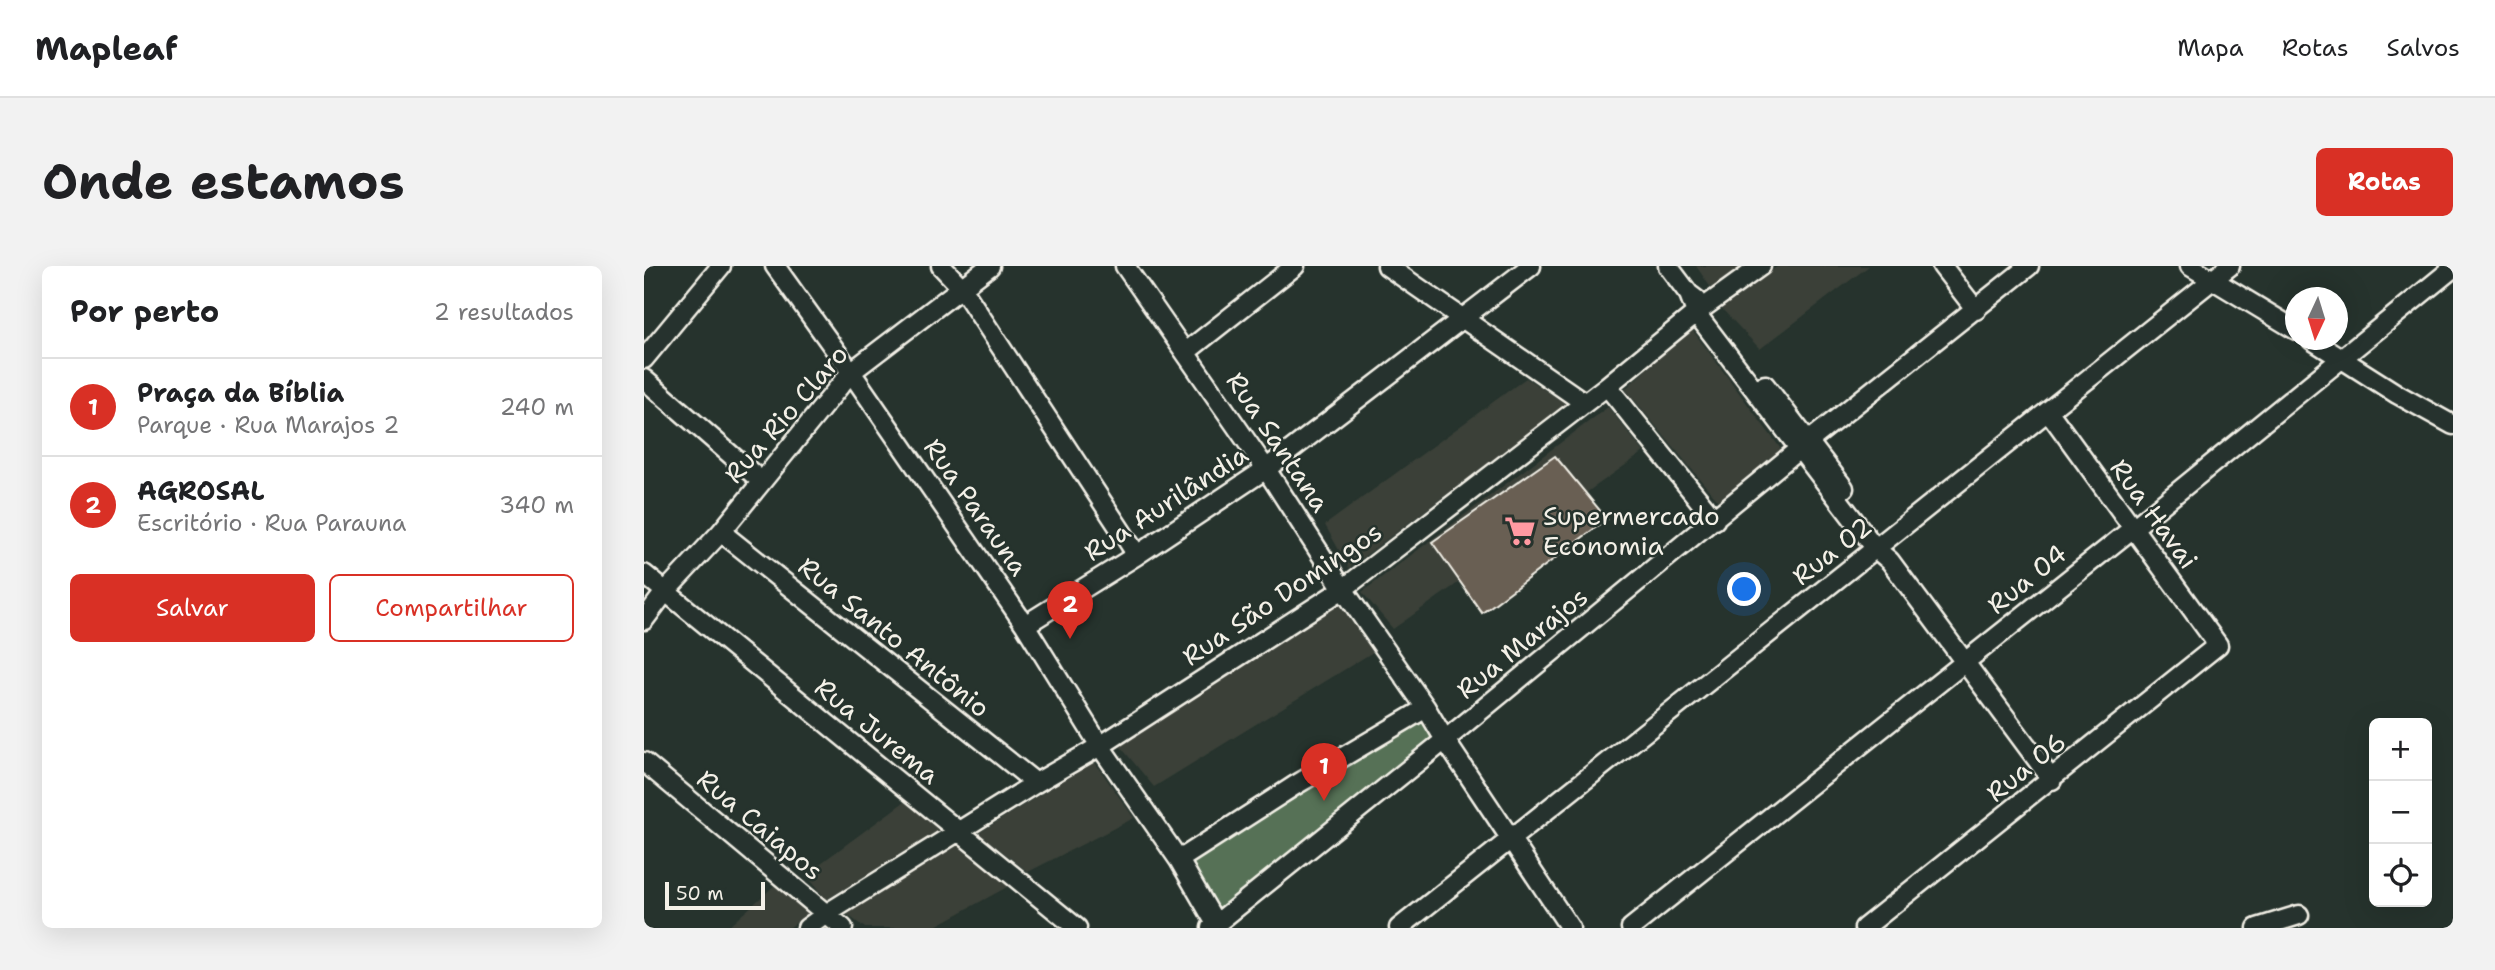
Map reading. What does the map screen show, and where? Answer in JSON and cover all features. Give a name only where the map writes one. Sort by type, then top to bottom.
[{"type":"street","points":[[644,359],[721,266]]},
{"type":"street","name":"Rua Parauna","points":[[775,266],[1025,625],[1100,746],[1179,860],[1214,926]]},
{"type":"street","points":[[940,266],[962,288],[1137,555]]},
{"type":"street","name":"Rua Rio Claro","points":[[644,620],[721,532],[851,372],[990,266]]},
{"type":"street","name":"Rua Santana","points":[[1125,266],[1266,469],[1570,928]]},
{"type":"street","points":[[1186,352],[1296,266]]},
{"type":"street","points":[[1387,266],[1585,402]]},
{"type":"street","name":"Rua Aurilândia","points":[[1025,625],[1266,469],[1531,266]]},
{"type":"street","points":[[1668,266],[1880,545],[2052,780]]},
{"type":"street","name":"Rua São Domingos","points":[[807,928],[1035,783],[1100,746],[1343,589],[1608,386],[1700,310],[1761,266]]},
{"type":"street","points":[[1941,266],[1976,310]]},
{"type":"street","name":"Rua Marajos","points":[[1214,926],[1804,445],[2029,266]]},
{"type":"street","points":[[2190,266],[2285,324]]},
{"type":"street","name":"Rua 02","points":[[1399,928],[2230,266]]},
{"type":"street","name":"Rua 04","points":[[1631,928],[2132,529],[2453,268]]},
{"type":"street","points":[[2328,350],[2397,394],[2451,419]]},
{"type":"street","points":[[644,379],[761,481]]},
{"type":"street","points":[[1608,386],[1715,520]]},
{"type":"street","name":"Rua Havai","points":[[2049,412],[2218,645]]},
{"type":"street","name":"Rua Santo Antônio","points":[[721,532],[1035,783]]},
{"type":"street","name":"Rua Jurema","points":[[644,574],[1077,928]]},
{"type":"street","name":"Rua 06","points":[[1864,928],[2218,645]]},
{"type":"street","points":[[1179,860],[1294,786],[1426,708]]},
{"type":"street","name":"Rua Caiapos","points":[[644,762],[843,928]]},
{"type":"street","points":[[2257,928],[2299,915]]},
{"type":"shaded area","points":[[1696,266],[1742,266],[1711,288]]},
{"type":"shaded area","points":[[1778,266],[1869,266],[1760,349],[1720,307]]},
{"type":"shaded area","points":[[1691,328],[1781,449],[1718,501],[1625,389]]},
{"type":"shaded area","points":[[1526,378],[1567,404],[1349,568],[1325,525]]},
{"type":"shaded area","points":[[1608,407],[1644,452],[1393,629],[1362,592]]},
{"type":"shaded area","points":[[1338,602],[1373,652],[1154,787],[1120,746]]},
{"type":"shaded area","points":[[1094,761],[1134,818],[1028,872],[979,833]]},
{"type":"shaded area","points":[[904,802],[941,829],[826,900],[806,874]]},
{"type":"shaded area","points":[[960,844],[1009,886],[932,928],[865,928],[846,914]]},
{"type":"shaded area","points":[[775,885],[809,913],[789,928],[727,928]]},
{"type":"green space","points":[[1422,720],[1433,740],[1220,914],[1190,862]]},
{"type":"building","name":"Supermercado Economia","points":[[1555,456],[1607,519],[1482,613],[1432,542]]},
{"type":"place","name":"Supermercado Economia","points":[[1520,531]]},
{"type":"place","name":"AGROSAL","points":[[1070,639]]},
{"type":"place","name":"Praça da Bíblia","points":[[1324,801]]}]
